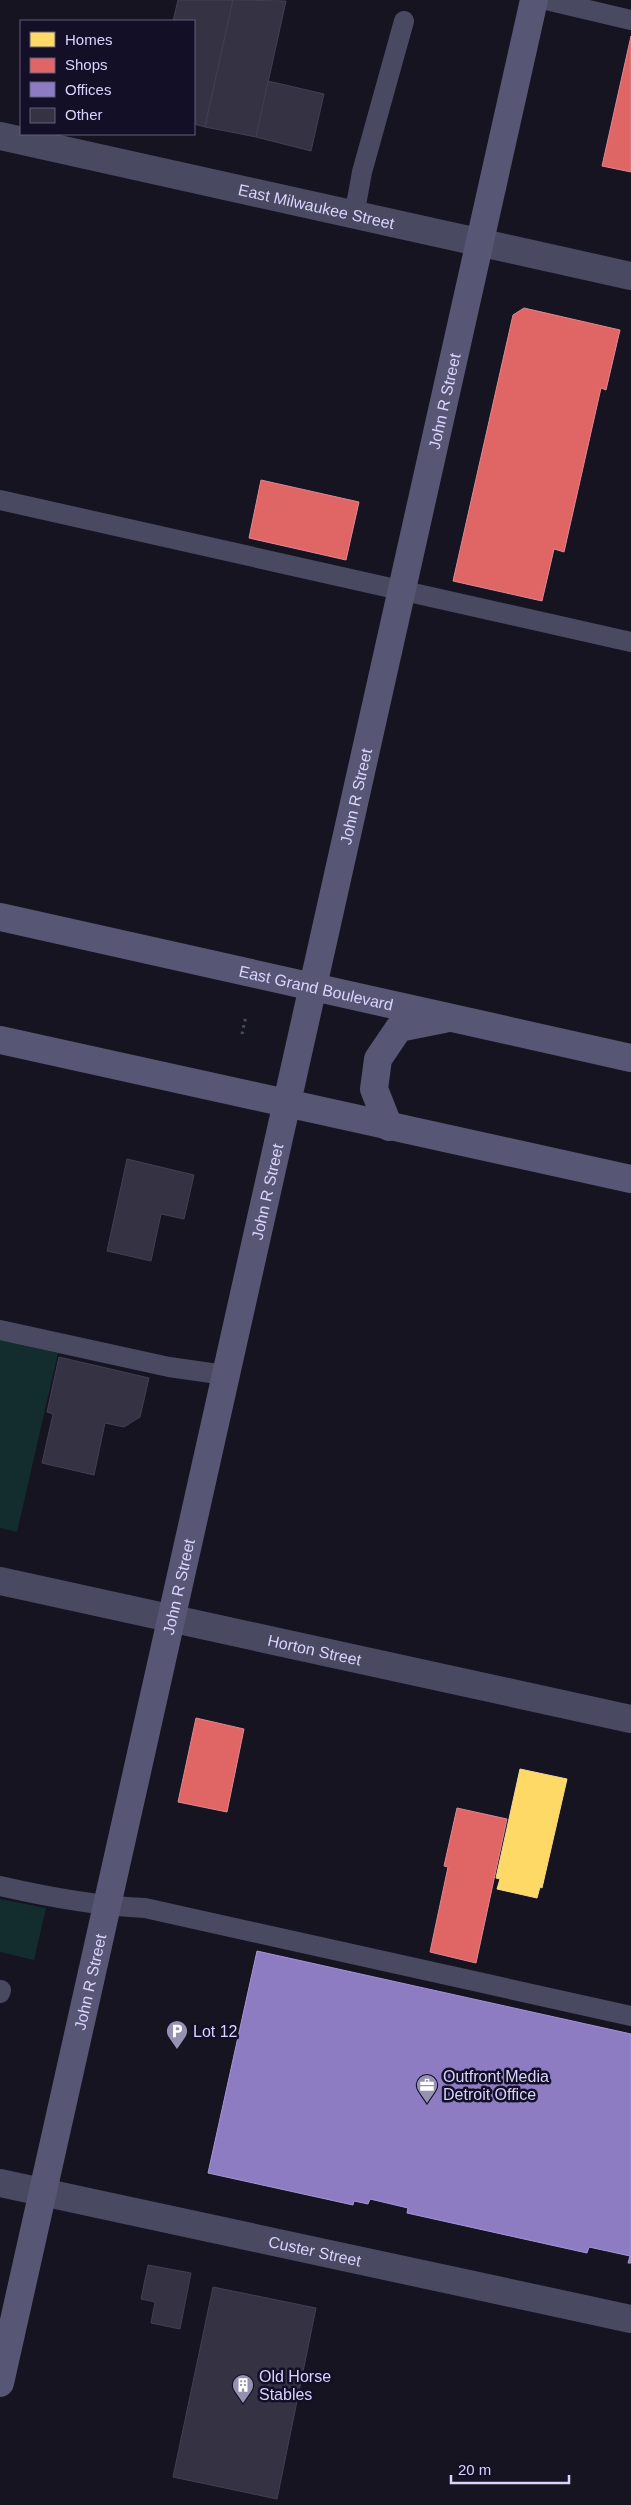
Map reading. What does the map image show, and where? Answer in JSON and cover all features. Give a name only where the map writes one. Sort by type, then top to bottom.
[{"type":"street","name":"John R Street","points":[[0,2383],[5,2342],[43,2192],[400,591],[534,0]]},
{"type":"street","name":"East Milwaukee Street","points":[[0,136],[478,244],[631,276]]},
{"type":"street","name":"East Grand Boulevard","points":[[0,917],[631,1058]]},
{"type":"street","points":[[389,1127],[374,1088],[378,1059],[399,1028],[452,1017]]},
{"type":"street","points":[[0,1040],[631,1179]]},
{"type":"street","name":"Horton Street","points":[[0,1581],[631,1719]]},
{"type":"street","name":"Custer Street","points":[[0,2183],[631,2319]]},
{"type":"lane","points":[[546,0],[631,20]]},
{"type":"lane","points":[[354,216],[362,172],[404,20]]},
{"type":"lane","points":[[0,500],[631,642]]},
{"type":"lane","points":[[0,1330],[169,1367],[226,1375]]},
{"type":"lane","points":[[0,1886],[58,1899],[107,1906],[145,1908],[631,2016]]},
{"type":"path","points":[[242,1034],[246,1016]]},
{"type":"green space","points":[[0,1340],[58,1353],[17,1532],[0,1528]]},
{"type":"green space","points":[[0,1899],[46,1908],[34,1960],[0,1952]]},
{"type":"building: Homes","points":[[520,1769],[567,1779],[542,1888],[540,1887],[537,1898],[497,1889],[500,1879],[496,1878]]},
{"type":"building: Shops","points":[[631,36],[631,172],[602,166]]},
{"type":"building: Shops","points":[[524,308],[620,330],[606,390],[601,388],[564,552],[554,549],[542,601],[453,581],[513,315]]},
{"type":"building: Shops","points":[[261,480],[359,502],[346,560],[249,538]]},
{"type":"building: Shops","points":[[196,1718],[244,1729],[227,1812],[178,1802]]},
{"type":"building: Shops","points":[[457,1808],[507,1819],[476,1963],[430,1952],[448,1867],[444,1866]]},
{"type":"building: Offices","name":"Outfront Media Detroit Office","points":[[257,1951],[631,2034],[631,2263],[628,2263],[630,2256],[589,2247],[587,2253],[407,2213],[408,2208],[370,2199],[368,2204],[354,2201],[353,2205],[208,2173]]},
{"type":"building: Other","points":[[178,0],[233,0],[205,127],[195,124],[195,20],[173,20]]},
{"type":"building: Other","points":[[233,0],[286,1],[256,137],[205,127]]},
{"type":"building: Other","points":[[268,81],[324,94],[311,151],[256,137]]},
{"type":"building: Other","points":[[127,1159],[194,1175],[184,1219],[161,1214],[151,1261],[107,1251]]},
{"type":"building: Other","points":[[59,1357],[149,1378],[140,1417],[124,1427],[105,1423],[94,1475],[42,1463],[53,1414],[47,1412]]},
{"type":"building: Other","points":[[148,2265],[191,2273],[180,2329],[151,2323],[155,2302],[141,2299]]},
{"type":"building: Other","name":"Old Horse Stables","points":[[213,2287],[316,2308],[277,2499],[173,2477]]},
{"type":"place","name":"Lot 12","points":[[177,2050]]},
{"type":"place","name":"Outfront Media Detroit Office","points":[[427,2104]]},
{"type":"place","name":"Old Horse Stables","points":[[243,2404]]}]
